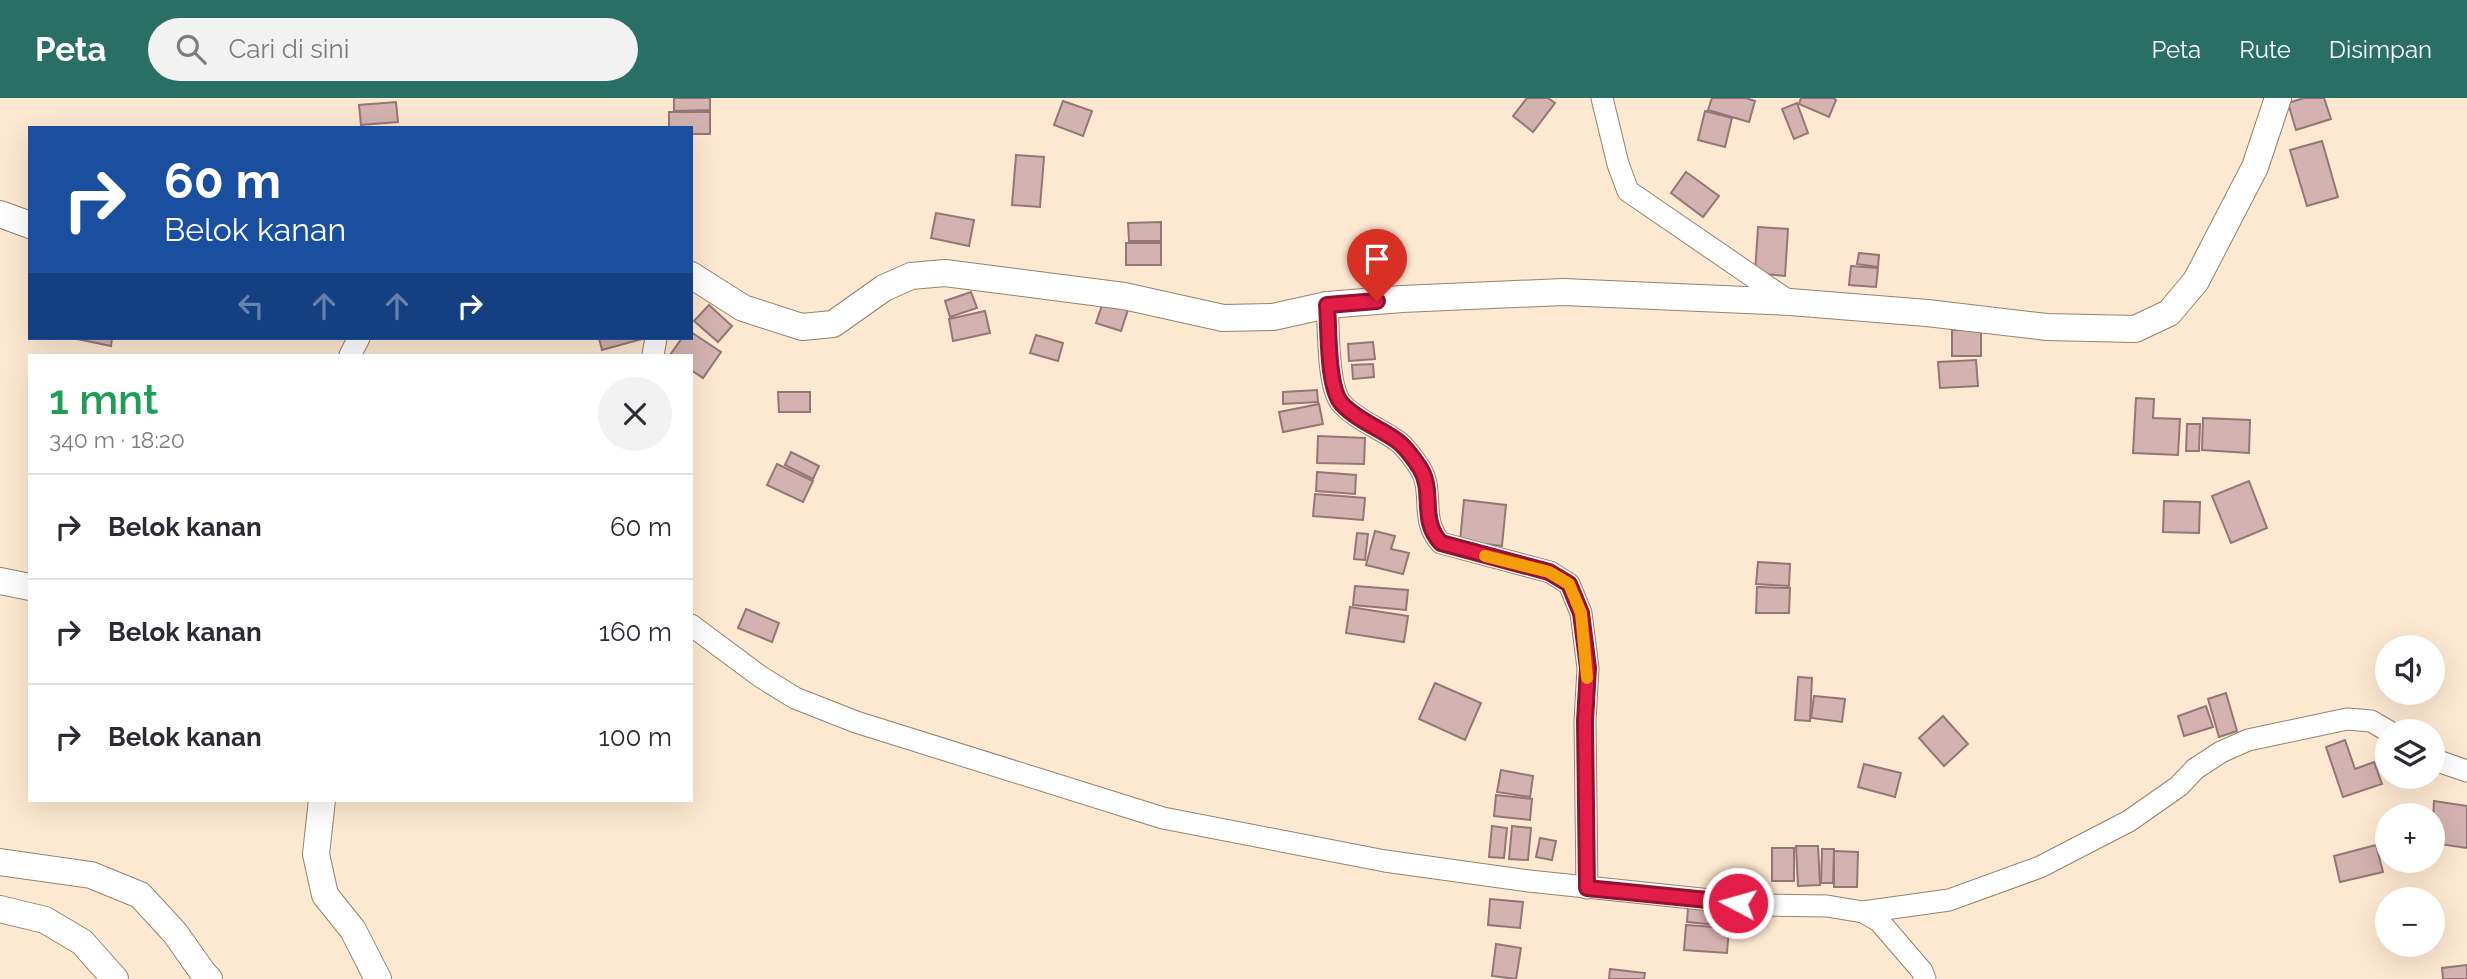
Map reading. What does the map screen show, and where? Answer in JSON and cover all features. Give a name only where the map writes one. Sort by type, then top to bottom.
[{"type":"street","points":[[1602,98],[1618,164],[1629,191],[1790,302]]},
{"type":"street","points":[[693,276],[743,308],[802,327],[833,324],[884,288],[911,276],[945,273],[1124,296],[1223,318],[1273,317],[1327,305],[1402,299],[1563,292],[1790,302],[2047,327],[2135,330],[2169,313],[2196,281],[2255,167],[2278,98]]},
{"type":"street","points":[[0,214],[28,224]]},
{"type":"street","points":[[1327,305],[1333,383],[1341,403],[1364,421],[1399,441],[1422,470],[1427,488],[1428,517],[1432,533],[1441,543],[1549,572],[1569,584],[1581,613],[1588,668],[1585,721],[1587,888]]},
{"type":"street","points":[[0,581],[28,587]]},
{"type":"street","points":[[693,626],[794,698],[856,722],[1163,818],[1385,861],[1587,888],[1759,905],[1827,906],[1863,912],[1949,900],[2040,867],[2129,821],[2179,786],[2195,769],[2221,752],[2248,740],[2347,719],[2375,723]]},
{"type":"street","points":[[2445,763],[2467,771]]},
{"type":"street","points":[[322,802],[316,854],[325,895],[353,930],[378,979]]},
{"type":"street","points":[[0,862],[91,875],[140,895],[175,933],[209,979]]},
{"type":"street","points":[[0,909],[45,919],[82,942],[115,979]]},
{"type":"street","points":[[1863,912],[1879,921],[1922,971],[1924,979]]},
{"type":"building","points":[[674,98],[710,98],[710,110],[674,111]]},
{"type":"building","points":[[1527,98],[1548,98],[1555,103],[1533,132],[1513,116]]},
{"type":"building","points":[[1712,98],[1746,98],[1755,101],[1749,122],[1708,110]]},
{"type":"building","points":[[1801,98],[1836,100],[1829,117],[1799,104]]},
{"type":"building","points":[[2304,98],[2324,98],[2331,119],[2296,130],[2288,103]]},
{"type":"building","points":[[1063,101],[1092,111],[1083,136],[1054,125]]},
{"type":"building","points":[[396,102],[398,122],[361,125],[359,105]]},
{"type":"building","points":[[1797,103],[1808,133],[1794,139],[1782,109]]},
{"type":"building","points":[[1705,111],[1732,118],[1725,147],[1698,140]]},
{"type":"building","points":[[669,112],[710,112],[710,134],[693,134],[693,126],[669,126]]},
{"type":"building","points":[[2322,141],[2338,197],[2307,206],[2290,150]]},
{"type":"building","points":[[1016,155],[1044,157],[1040,207],[1012,205]]},
{"type":"building","points":[[1686,172],[1719,196],[1703,217],[1671,193]]},
{"type":"building","points":[[936,213],[974,220],[969,246],[931,238]]},
{"type":"building","points":[[1161,222],[1161,241],[1129,241],[1128,223]]},
{"type":"building","points":[[1758,227],[1788,229],[1785,276],[1755,273]]},
{"type":"building","points":[[1126,243],[1161,243],[1161,265],[1126,265]]},
{"type":"building","points":[[1859,253],[1879,255],[1878,267],[1857,264]]},
{"type":"building","points":[[1851,266],[1878,268],[1876,287],[1849,285]]},
{"type":"building","points":[[971,292],[977,308],[950,317],[945,301]]},
{"type":"building","points":[[1103,302],[1128,310],[1121,331],[1096,323]]},
{"type":"building","points":[[709,305],[732,326],[718,342],[694,321]]},
{"type":"building","points":[[985,311],[990,333],[953,341],[949,319]]},
{"type":"building","points":[[1952,330],[1981,330],[1981,356],[1952,356]]},
{"type":"building","points":[[693,333],[721,352],[703,378],[693,371],[693,354],[671,354],[681,340],[693,340]]},
{"type":"building","points":[[1036,335],[1063,343],[1058,361],[1030,353]]},
{"type":"building","points":[[82,340],[112,340],[111,346]]},
{"type":"building","points":[[600,340],[638,340],[602,350]]},
{"type":"building","points":[[1373,342],[1375,359],[1349,361],[1348,344]]},
{"type":"building","points":[[1976,360],[1978,386],[1940,388],[1938,362]]},
{"type":"building","points":[[1373,364],[1374,377],[1353,379],[1352,365]]},
{"type":"building","points":[[1317,390],[1318,402],[1283,404],[1283,392]]},
{"type":"building","points":[[778,392],[810,392],[810,412],[779,412]]},
{"type":"building","points":[[2136,398],[2154,399],[2153,418],[2180,419],[2178,455],[2133,453]]},
{"type":"building","points":[[1319,404],[1323,424],[1283,432],[1279,412]]},
{"type":"building","points":[[2203,418],[2250,420],[2249,453],[2202,450]]},
{"type":"building","points":[[2187,424],[2200,424],[2199,451],[2186,451]]},
{"type":"building","points":[[1318,436],[1365,438],[1364,464],[1317,463]]},
{"type":"building","points":[[791,452],[819,466],[813,479],[785,465]]},
{"type":"building","points":[[777,464],[813,481],[803,502],[767,485]]},
{"type":"building","points":[[1317,472],[1356,475],[1355,494],[1316,491]]},
{"type":"building","points":[[2249,481],[2267,528],[2231,543],[2212,496]]},
{"type":"building","points":[[1315,494],[1365,498],[1363,520],[1313,516]]},
{"type":"building","points":[[1464,500],[1506,505],[1502,546],[1460,541]]},
{"type":"building","points":[[2164,501],[2200,502],[2199,533],[2163,532]]},
{"type":"building","points":[[1375,531],[1395,536],[1391,549],[1409,553],[1403,574],[1366,565]]},
{"type":"building","points":[[1357,533],[1368,534],[1365,560],[1354,559]]},
{"type":"building","points":[[1758,562],[1790,564],[1789,586],[1756,584]]},
{"type":"building","points":[[1355,586],[1408,590],[1406,610],[1353,605]]},
{"type":"building","points":[[1757,587],[1790,588],[1789,613],[1756,613]]},
{"type":"building","points":[[1350,607],[1408,616],[1404,642],[1346,633]]},
{"type":"building","points":[[746,609],[779,623],[772,642],[738,628]]},
{"type":"building","points":[[1798,677],[1812,678],[1810,721],[1795,720]]},
{"type":"building","points":[[1435,683],[1481,703],[1465,740],[1419,719]]},
{"type":"building","points":[[2226,693],[2237,731],[2219,737],[2208,699]]},
{"type":"building","points":[[1814,696],[1845,699],[1842,722],[1811,718]]},
{"type":"building","points":[[2206,706],[2213,727],[2184,736],[2178,716]]},
{"type":"building","points":[[1943,716],[1968,744],[1944,766],[1919,738]]},
{"type":"building","points":[[2345,740],[2355,769],[2374,762],[2375,786],[2343,797],[2326,747]]},
{"type":"building","points":[[1864,764],[1901,773],[1895,797],[1858,787]]},
{"type":"building","points":[[1501,770],[1533,776],[1530,797],[1497,792]]},
{"type":"building","points":[[1496,795],[1532,799],[1530,820],[1494,816]]},
{"type":"building","points":[[2434,801],[2467,806],[2467,848],[2445,845],[2445,803]]},
{"type":"building","points":[[1492,826],[1507,828],[1504,858],[1489,857]]},
{"type":"building","points":[[1512,826],[1531,828],[1528,860],[1509,859]]},
{"type":"building","points":[[1540,838],[1556,841],[1552,860],[1536,857]]},
{"type":"building","points":[[2375,845],[2375,873],[2379,873],[2340,882],[2334,856]]},
{"type":"building","points":[[1796,846],[1818,846],[1820,885],[1798,886]]},
{"type":"building","points":[[1772,848],[1794,848],[1794,881],[1772,881]]},
{"type":"building","points":[[1822,849],[1834,849],[1833,883],[1821,883]]},
{"type":"building","points":[[1834,851],[1858,852],[1857,887],[1834,887]]},
{"type":"building","points":[[1490,899],[1523,902],[1520,928],[1488,925]]},
{"type":"building","points":[[1688,907],[1731,911],[1729,926],[1687,922]]},
{"type":"building","points":[[1686,925],[1729,928],[1727,953],[1684,950]]},
{"type":"building","points":[[1496,944],[1521,948],[1516,979],[1492,976]]},
{"type":"building","points":[[2467,965],[2467,979],[2443,979],[2442,968]]},
{"type":"building","points":[[1610,969],[1645,973],[1644,979],[1609,979]]},
{"type":"slow traffic","points":[[1485,556],[1549,572],[1569,584],[1581,613],[1587,678]]},
{"type":"route","points":[[1377,301],[1327,305],[1333,383],[1341,403],[1364,421],[1399,441],[1422,470],[1427,488],[1428,517],[1432,533],[1441,543],[1549,572],[1569,584],[1581,613],[1588,668],[1585,721],[1587,888],[1738,903]]}]
